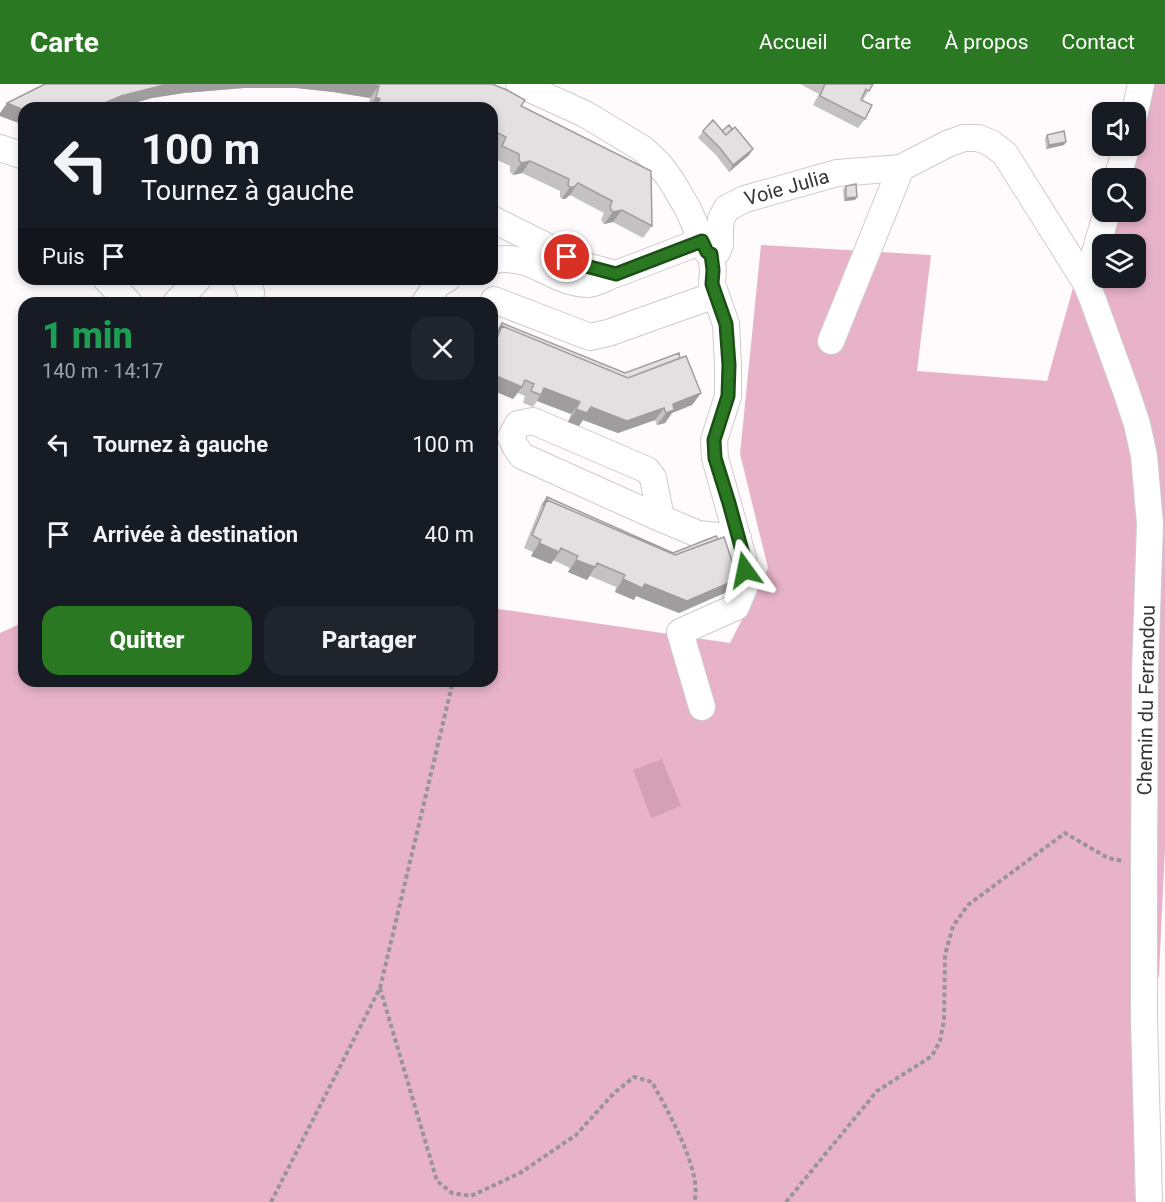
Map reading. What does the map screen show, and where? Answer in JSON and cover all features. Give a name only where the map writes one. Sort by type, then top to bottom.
[{"type":"street","points":[[519,84],[585,114],[643,149],[659,164],[688,209],[706,247],[713,270],[712,284],[726,324],[729,365],[728,396],[714,440],[715,458],[744,558],[747,583],[736,607],[680,632],[702,707]]},
{"type":"street","points":[[1138,102],[1141,84]]},
{"type":"street","name":"Voie Julia","points":[[706,247],[717,252],[720,245],[721,219],[727,208],[745,199],[837,173],[901,168],[947,144],[964,138],[978,138],[991,143],[1005,154],[1086,283]]},
{"type":"street","points":[[0,148],[18,154]]},
{"type":"street","points":[[831,341],[901,168]]},
{"type":"street","points":[[498,222],[586,266],[616,274]]},
{"type":"street","points":[[1086,283],[1104,222]]},
{"type":"street","points":[[498,259],[525,261],[564,280],[590,285],[616,274],[706,247]]},
{"type":"street","name":"Chemin du Ferrandou","points":[[1086,283],[1137,424],[1144,456],[1150,525],[1157,674],[1144,866],[1144,1019],[1149,1202]]},
{"type":"street","points":[[112,285],[123,297]]},
{"type":"street","points":[[182,297],[192,285]]},
{"type":"street","points":[[428,297],[437,285]]},
{"type":"street","points":[[498,302],[590,337],[608,333],[715,295]]},
{"type":"street","points":[[661,518],[653,478],[647,470],[533,420],[518,424],[511,437],[522,456],[661,518],[698,534],[738,538]]},
{"type":"path","points":[[271,1202],[380,988],[452,687]]},
{"type":"path","points":[[786,1202],[877,1091],[932,1056],[940,1041],[944,1020],[945,955],[953,926],[968,905],[1065,833],[1108,858],[1144,866]]},
{"type":"path","points":[[380,988],[437,1181],[453,1194],[471,1196],[520,1173],[576,1135],[614,1093],[634,1077],[652,1082],[669,1114],[691,1161],[697,1195],[694,1202]]},
{"type":"shaded area","points":[[1130,84],[1165,84],[1165,848],[1159,975],[1133,1102],[1135,1202],[0,1202],[0,633],[18,625],[18,687],[498,687],[498,609],[730,643],[768,568],[740,454],[761,245],[931,255],[917,371],[1047,381],[1092,221],[1146,222],[1146,168],[1115,168],[1127,156],[1146,156],[1146,102],[1134,102]]},
{"type":"shaded area","points":[[662,759],[681,806],[651,818],[633,770]]},
{"type":"building","points":[[45,84],[174,84],[121,96],[107,102],[18,102],[18,108],[7,103]]},
{"type":"building","points":[[367,84],[492,84],[507,90],[525,100],[521,106],[651,171],[652,226],[622,210],[613,212],[610,208],[612,201],[578,183],[570,187],[569,179],[530,161],[521,163],[519,154],[502,146],[506,137],[498,133],[498,102],[379,102],[380,99],[376,97],[379,86]]},
{"type":"building","points":[[825,84],[873,84],[869,91],[866,89],[861,100],[872,105],[865,119],[820,96]]},
{"type":"building","points":[[713,120],[726,135],[735,127],[753,149],[733,165],[703,131]]},
{"type":"building","points":[[729,125],[732,129],[726,135],[722,131]]},
{"type":"building","points":[[1064,131],[1066,142],[1049,145],[1047,135]]},
{"type":"building","points":[[856,184],[857,197],[846,198],[846,186]]},
{"type":"building","points":[[502,323],[625,373],[679,353],[680,358],[628,378],[502,326],[498,332]]},
{"type":"building","points":[[502,326],[628,378],[686,356],[701,393],[673,404],[674,410],[666,413],[664,408],[627,421],[591,407],[587,413],[576,409],[580,402],[544,388],[541,395],[531,391],[534,384],[525,380],[522,387],[498,377],[498,336]]},
{"type":"building","points":[[547,497],[673,553],[716,536],[718,539],[675,555],[547,500],[543,506]]},
{"type":"building","points":[[547,500],[675,555],[724,537],[738,579],[687,601],[645,584],[642,588],[623,579],[625,575],[597,563],[595,567],[576,560],[578,556],[561,548],[559,552],[539,543],[541,540],[532,535]]},
{"type":"route","points":[[567,257],[586,266],[616,274],[702,241],[707,252],[711,254],[712,284],[726,324],[729,365],[728,396],[714,440],[715,458],[744,558],[745,570]]}]
